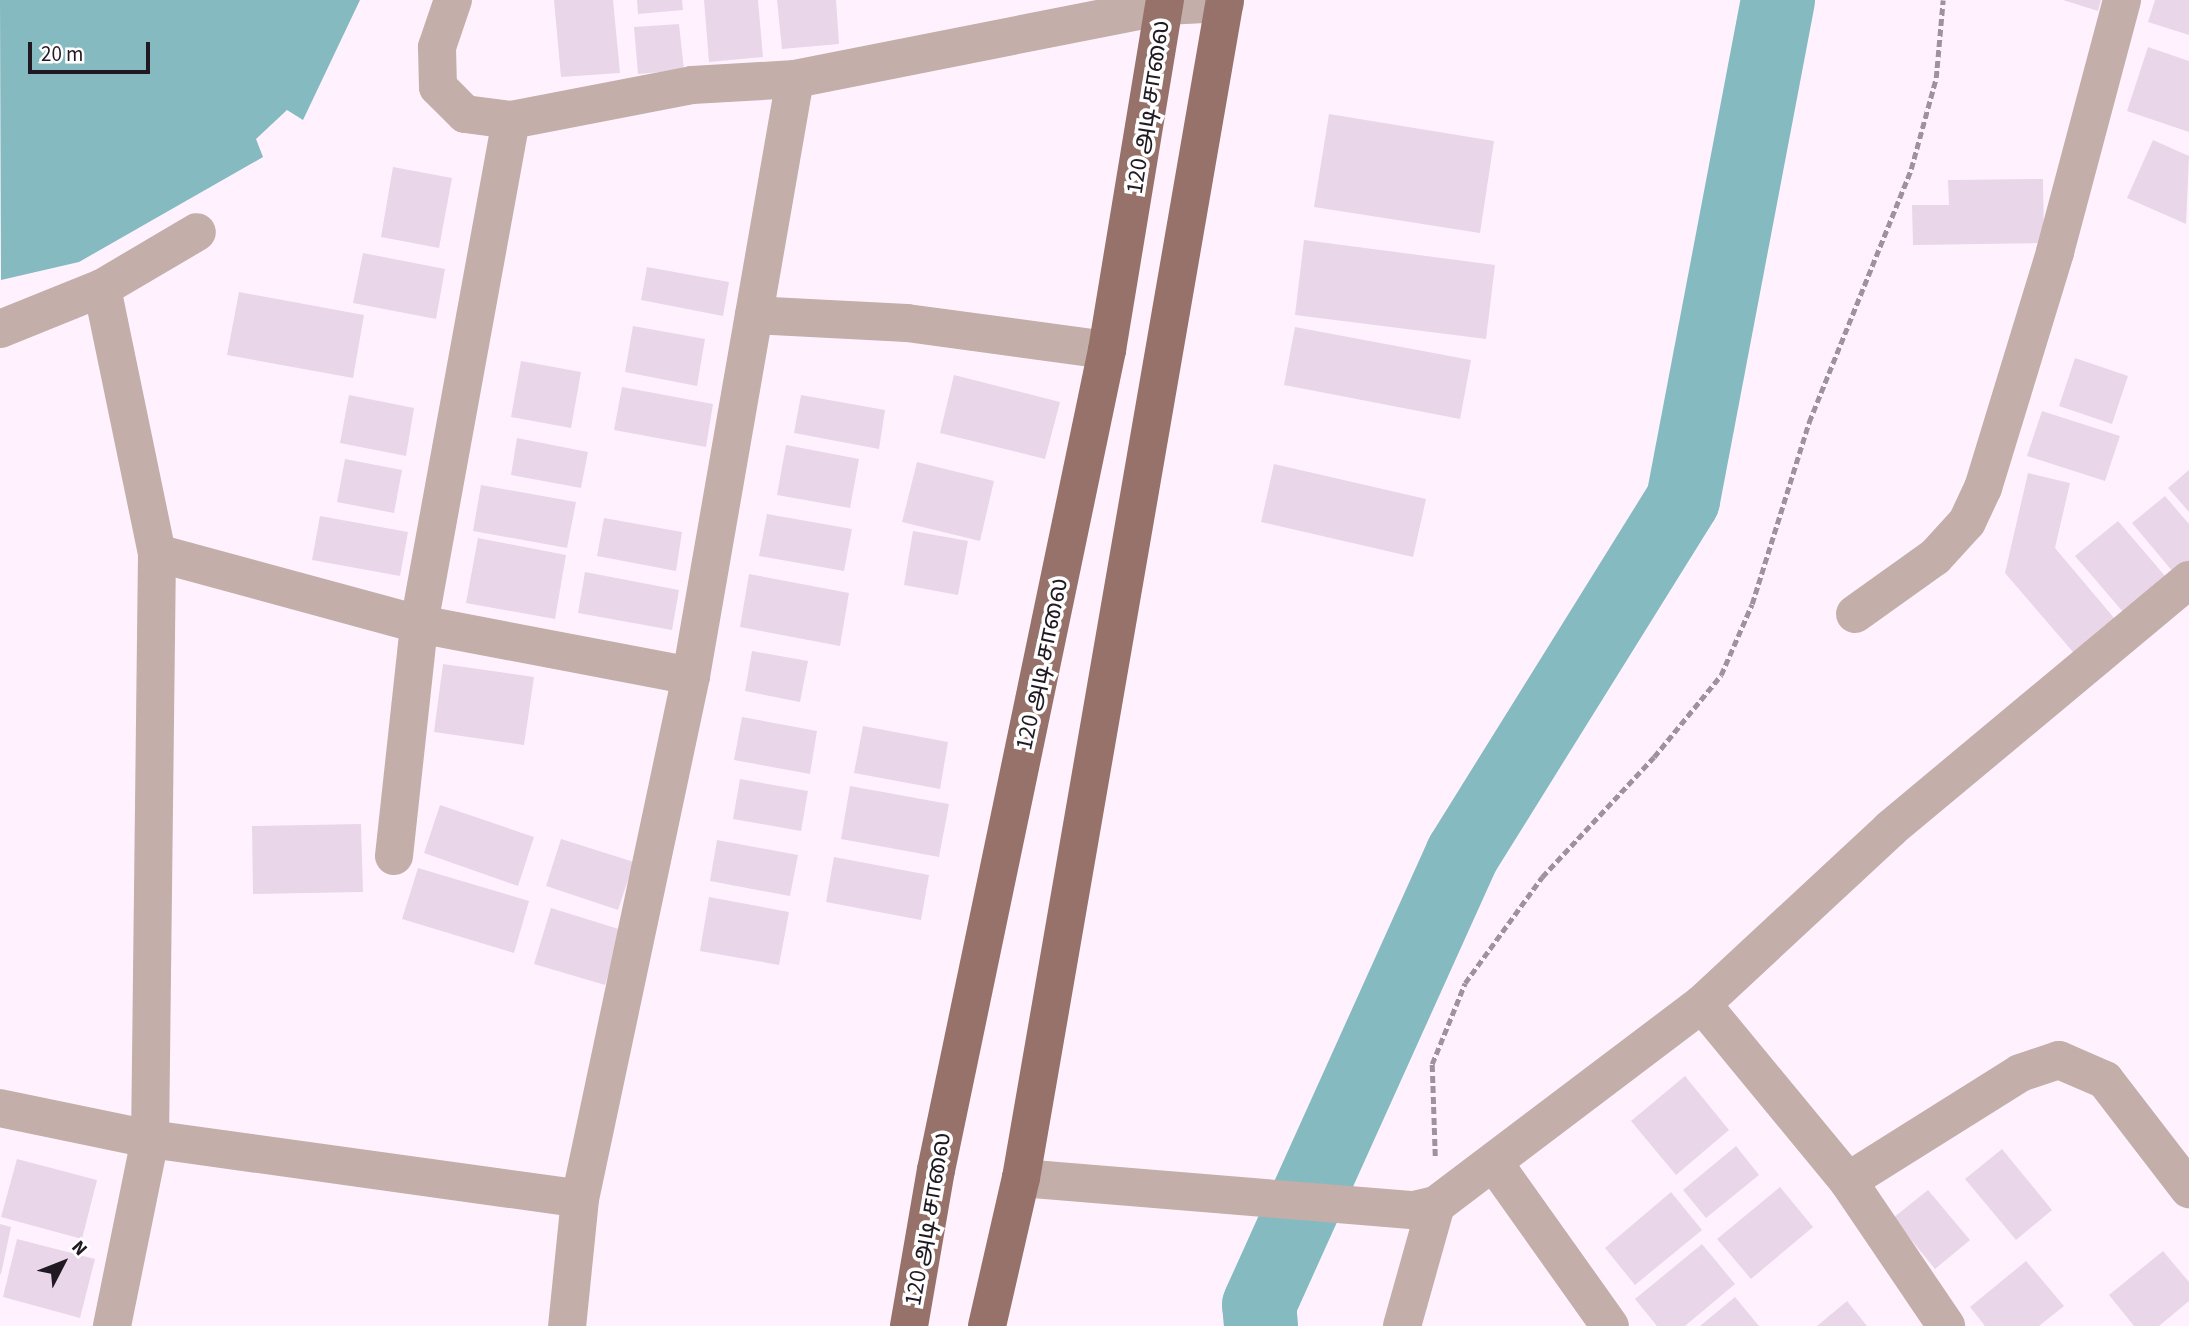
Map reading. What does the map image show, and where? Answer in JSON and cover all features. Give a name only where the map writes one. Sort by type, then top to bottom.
[{"type":"main road","points":[[987,1326],[1021,1178],[1225,2]]},
{"type":"main road","name":"120 அடி சாலை","points":[[909,1326],[936,1170],[1107,350],[1165,3]]},
{"type":"street","points":[[453,0],[438,47],[438,87],[465,114],[511,120],[692,85],[795,79],[1165,3],[1225,2]]},
{"type":"street","points":[[1855,614],[1935,557],[1967,522],[1983,488],[2055,252],[2122,0]]},
{"type":"street","points":[[567,1326],[580,1199],[691,676],[795,79]]},
{"type":"street","points":[[394,856],[419,624],[511,120]]},
{"type":"street","points":[[0,329],[102,288],[197,232]]},
{"type":"street","points":[[102,288],[157,553],[149,1139],[113,1326]]},
{"type":"street","points":[[754,315],[907,323],[1107,350]]},
{"type":"street","points":[[157,553],[419,624],[691,676]]},
{"type":"street","points":[[1021,1178],[1160,1191],[1425,1208],[1494,1163],[1702,1004],[1889,829],[2189,580]]},
{"type":"street","points":[[1702,1004],[1848,1181],[1946,1326]]},
{"type":"street","points":[[1848,1181],[2020,1073],[2059,1060],[2105,1080],[2189,1189]]},
{"type":"street","points":[[0,1108],[149,1139],[580,1199]]},
{"type":"street","points":[[1494,1163],[1610,1326]]},
{"type":"street","points":[[1402,1326],[1425,1208]]},
{"type":"path","points":[[1425,1208],[1432,1064],[1465,983],[1542,877],[1654,757],[1721,675],[1752,604],[1827,372],[1911,169],[1936,78],[1943,0]]},
{"type":"water","points":[[0,0],[360,0],[303,120],[287,110],[256,139],[263,157],[79,262],[1,280]]},
{"type":"building","points":[[554,0],[613,0],[620,73],[561,77]]},
{"type":"building","points":[[637,0],[682,0],[683,10],[638,14]]},
{"type":"building","points":[[704,0],[758,0],[763,57],[709,62]]},
{"type":"building","points":[[777,0],[836,0],[839,44],[782,49]]},
{"type":"building","points":[[2063,0],[2101,0],[2098,11]]},
{"type":"building","points":[[2155,0],[2189,0],[2189,35],[2148,22]]},
{"type":"building","points":[[679,24],[684,70],[638,74],[634,27]]},
{"type":"building","points":[[2148,47],[2189,61],[2189,132],[2127,111]]},
{"type":"building","points":[[1329,114],[1494,141],[1480,233],[1314,207]]},
{"type":"building","points":[[2153,140],[2189,156],[2186,224],[2127,198]]},
{"type":"building","points":[[393,167],[452,178],[439,248],[381,237]]},
{"type":"building","points":[[2043,179],[2044,243],[1913,245],[1912,205],[1949,205],[1948,180]]},
{"type":"building","points":[[1304,240],[1495,265],[1486,339],[1295,315]]},
{"type":"building","points":[[363,253],[445,269],[436,319],[353,303]]},
{"type":"building","points":[[647,267],[729,282],[723,316],[641,300]]},
{"type":"building","points":[[239,292],[364,315],[353,378],[227,355]]},
{"type":"building","points":[[633,326],[705,339],[697,386],[625,372]]},
{"type":"building","points":[[1295,327],[1471,360],[1460,419],[1284,385]]},
{"type":"building","points":[[2075,358],[2128,376],[2112,424],[2059,406]]},
{"type":"building","points":[[521,361],[581,372],[571,428],[511,417]]},
{"type":"building","points":[[954,375],[1060,402],[1045,459],[940,433]]},
{"type":"building","points":[[622,387],[713,404],[706,447],[614,430]]},
{"type":"building","points":[[349,395],[414,408],[406,456],[340,443]]},
{"type":"building","points":[[801,395],[885,410],[879,449],[794,433]]},
{"type":"building","points":[[2042,411],[2120,436],[2105,481],[2027,456]]},
{"type":"building","points":[[517,438],[588,452],[581,488],[511,475]]},
{"type":"building","points":[[786,445],[859,459],[850,508],[777,495]]},
{"type":"building","points":[[345,459],[402,470],[394,513],[337,502]]},
{"type":"building","points":[[917,462],[994,481],[980,541],[902,522]]},
{"type":"building","points":[[1274,464],[1426,499],[1413,557],[1261,522]]},
{"type":"building","points":[[2189,470],[2189,512],[2168,488]]},
{"type":"building","points":[[2028,473],[2070,483],[2055,548],[2120,625],[2079,659],[2005,573]]},
{"type":"building","points":[[481,485],[576,502],[567,548],[473,531]]},
{"type":"building","points":[[2165,496],[2189,524],[2189,568],[2178,578],[2132,523]]},
{"type":"building","points":[[767,514],[852,529],[844,571],[759,556]]},
{"type":"building","points":[[320,516],[408,532],[400,576],[312,560]]},
{"type":"building","points":[[604,518],[682,532],[676,571],[597,556]]},
{"type":"building","points":[[2118,521],[2171,583],[2129,619],[2075,556]]},
{"type":"building","points":[[913,531],[968,541],[958,595],[904,585]]},
{"type":"building","points":[[478,538],[566,555],[555,619],[466,603]]},
{"type":"building","points":[[585,572],[679,590],[672,630],[578,613]]},
{"type":"building","points":[[749,574],[849,593],[840,646],[740,627]]},
{"type":"building","points":[[752,651],[808,661],[800,702],[745,691]]},
{"type":"building","points":[[443,664],[534,677],[524,745],[434,732]]},
{"type":"building","points":[[742,717],[817,731],[810,774],[734,760]]},
{"type":"building","points":[[863,726],[948,742],[940,789],[854,773]]},
{"type":"building","points":[[740,779],[808,791],[801,831],[733,819]]},
{"type":"building","points":[[850,786],[949,804],[939,857],[841,839]]},
{"type":"building","points":[[440,805],[534,837],[518,886],[424,853]]},
{"type":"building","points":[[361,824],[363,892],[253,894],[252,826]]},
{"type":"building","points":[[561,839],[634,862],[618,910],[546,886]]},
{"type":"building","points":[[717,840],[798,855],[790,896],[710,881]]},
{"type":"building","points":[[834,857],[929,875],[921,920],[826,902]]},
{"type":"building","points":[[418,868],[529,901],[514,953],[402,919]]},
{"type":"building","points":[[709,897],[789,912],[779,965],[700,951]]},
{"type":"building","points":[[551,908],[622,930],[605,985],[534,964]]},
{"type":"building","points":[[1685,1076],[1729,1130],[1676,1175],[1631,1121]]},
{"type":"building","points":[[1736,1146],[1759,1175],[1706,1218],[1683,1190]]},
{"type":"building","points":[[2002,1149],[2052,1210],[2016,1240],[1965,1179]]},
{"type":"building","points":[[17,1159],[97,1180],[82,1239],[1,1217]]},
{"type":"building","points":[[1780,1187],[1813,1227],[1751,1279],[1717,1239]]},
{"type":"building","points":[[1928,1190],[1970,1240],[1935,1269],[1893,1218]]},
{"type":"building","points":[[1671,1192],[1702,1230],[1635,1285],[1605,1248]]},
{"type":"building","points":[[0,1224],[11,1227],[1,1274],[0,1274]]},
{"type":"building","points":[[17,1239],[95,1259],[80,1318],[3,1297]]},
{"type":"building","points":[[1702,1244],[1735,1284],[1685,1326],[1657,1326],[1635,1299]]},
{"type":"building","points":[[2163,1251],[2189,1282],[2189,1301],[2159,1326],[2134,1326],[2109,1295]]},
{"type":"building","points":[[2026,1261],[2064,1306],[2039,1326],[1985,1326],[1970,1307]]},
{"type":"building","points":[[1735,1297],[1759,1326],[1700,1326]]},
{"type":"building","points":[[1847,1301],[1867,1326],[1817,1326]]},
{"type":"waterway","points":[[1261,1326],[1259,1305],[1462,855],[1683,500],[1778,0]]}]
